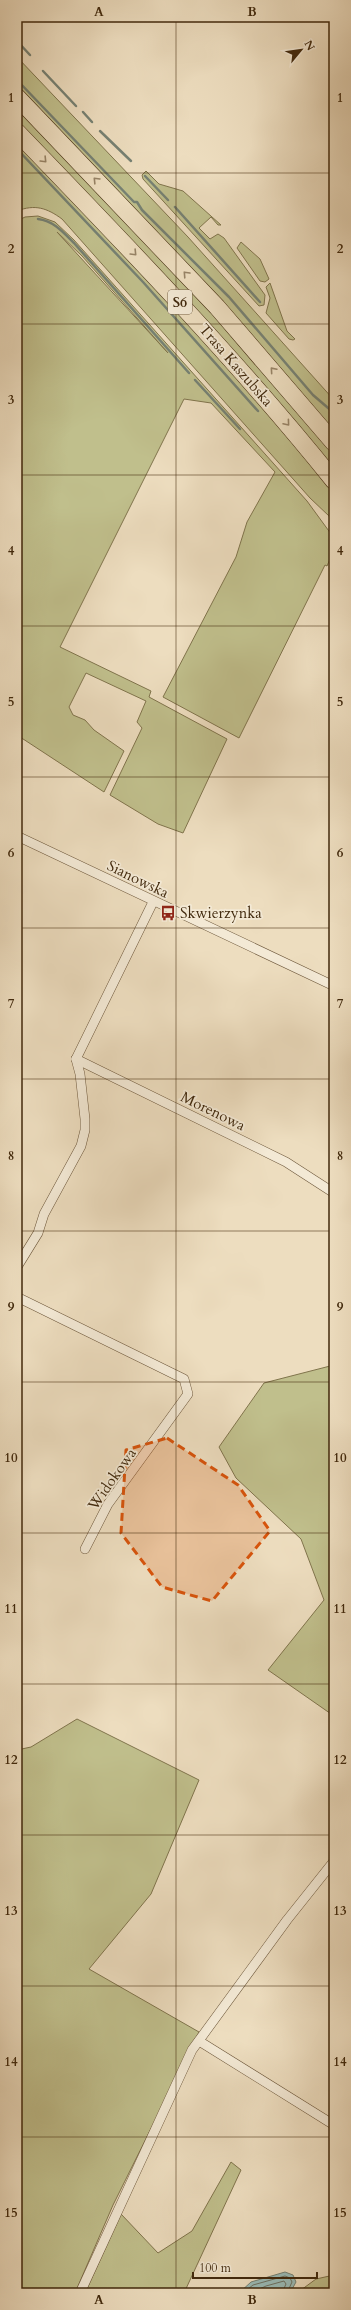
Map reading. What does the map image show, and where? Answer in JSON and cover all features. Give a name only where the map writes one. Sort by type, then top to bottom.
[{"type":"highway","name":"Trasa Kaszubska","points":[[17,97],[217,307],[334,443]]},
{"type":"highway","name":"Trasa Kaszubska","points":[[17,132],[201,324],[288,424],[334,481]]},
{"type":"street","name":"Sianowska","points":[[17,836],[153,902],[334,986]]},
{"type":"street","points":[[17,1267],[38,1233],[44,1214],[81,1146],[85,1119],[80,1074],[76,1059],[153,902]]},
{"type":"street","name":"Morenowa","points":[[76,1059],[286,1162],[334,1193]]},
{"type":"street","name":"Widokowa","points":[[17,1297],[184,1379],[188,1394],[152,1446],[108,1504],[85,1549]]},
{"type":"street","points":[[80,2293],[192,2050],[288,1920],[334,1861]]},
{"type":"street","points":[[199,2041],[334,2125]]},
{"type":"highlighted area","points":[[167,1438],[238,1485],[270,1531],[212,1601],[162,1587],[121,1533],[126,1450]]},
{"type":"shaded area","points":[[17,57],[188,237],[334,400],[334,432],[154,230],[17,87]]},
{"type":"shaded area","points":[[17,105],[145,238],[291,400],[334,452],[334,474],[17,125]]},
{"type":"shaded area","points":[[17,143],[151,282],[292,441],[334,494],[334,526],[329,516],[310,498],[62,219],[41,208],[30,208],[17,211]]},
{"type":"shaded area","points":[[146,171],[159,184],[183,191],[221,225],[218,225],[211,217],[199,228],[210,239],[218,234],[224,238],[265,295],[264,305],[259,306],[143,179],[142,175]]},
{"type":"shaded area","points":[[38,216],[55,222],[74,240],[307,501],[334,538],[331,553],[334,550],[327,566],[325,565],[239,738],[163,697],[236,557],[247,522],[275,472],[211,403],[184,399],[60,647],[151,691],[149,697],[227,739],[183,833],[158,824],[110,795],[142,728],[137,722],[146,701],[86,673],[69,707],[73,715],[85,720],[94,730],[124,751],[104,792],[17,735],[17,221],[25,217]],"holes":[[[57,232],[82,256],[168,353]]]},
{"type":"shaded area","points":[[241,242],[260,259],[269,279],[265,282],[260,281],[237,248]]},
{"type":"shaded area","points":[[270,283],[287,331],[295,339],[293,340],[289,339],[266,313],[270,298],[266,287]]},
{"type":"shaded area","points":[[334,1365],[334,1716],[268,1670],[324,1600],[301,1539],[236,1478],[219,1447],[264,1383]]},
{"type":"shaded area","points":[[77,1719],[199,1780],[151,1894],[89,1969],[199,2032],[113,2205],[75,2293],[17,2293],[17,1750],[31,1747]]},
{"type":"shaded area","points":[[231,2162],[241,2170],[184,2293],[85,2293],[121,2214],[158,2253],[192,2231]]},
{"type":"shaded area","points":[[334,2275],[334,2293],[297,2293],[316,2279]]},
{"type":"water","points":[[285,2272],[293,2275],[296,2282],[290,2293],[239,2293],[251,2282]]},
{"type":"waterway","points":[[17,41],[30,55]]},
{"type":"waterway","points":[[43,71],[76,106]]},
{"type":"waterway","points":[[17,80],[134,202],[137,202],[142,210],[229,297],[313,395],[334,413]]},
{"type":"waterway","points":[[83,112],[92,122]]},
{"type":"waterway","points":[[100,131],[131,161]]},
{"type":"waterway","points":[[17,149],[143,282],[258,411]]},
{"type":"waterway","points":[[145,176],[168,200]]},
{"type":"waterway","points":[[175,207],[260,302]]},
{"type":"waterway","points":[[38,219],[54,225],[74,243],[189,373]]},
{"type":"waterway","points":[[195,380],[240,429]]},
{"type":"waterway","points":[[328,2293],[334,2289]]},
{"type":"place","name":"Skwierzynka","points":[[168,913]]}]
